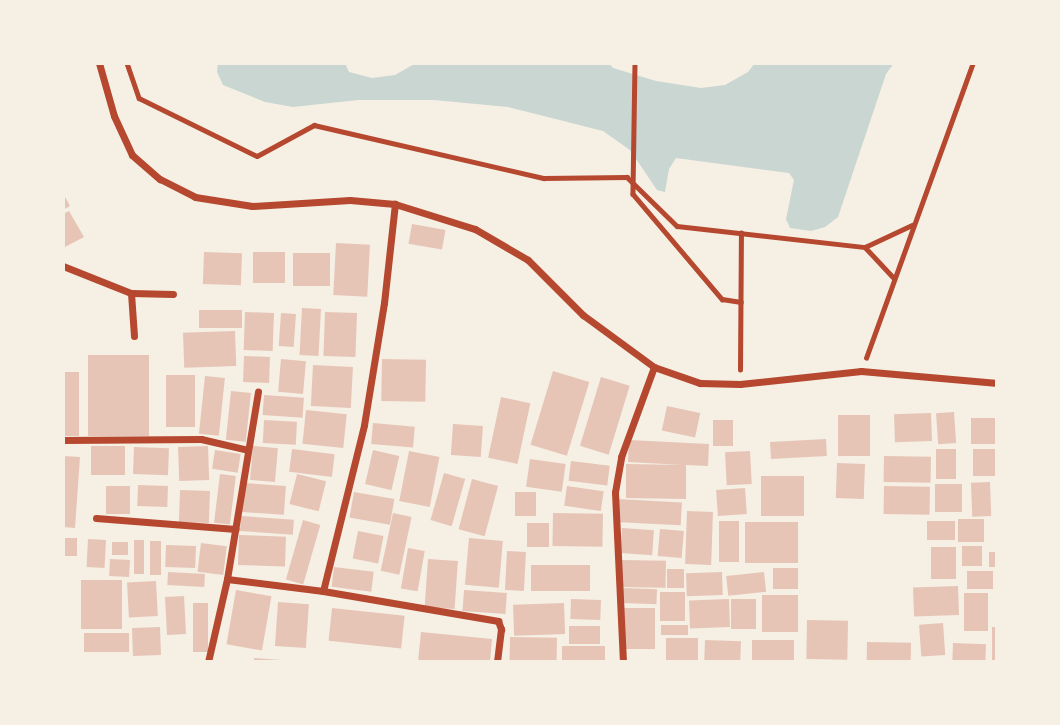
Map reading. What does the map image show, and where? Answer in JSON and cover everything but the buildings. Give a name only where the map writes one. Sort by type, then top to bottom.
[{"type":"street","points":[[99,63],[114,116],[132,155],[160,179],[195,197],[252,206],[350,200],[395,204],[475,229],[528,260],[583,315],[654,367],[700,383],[740,384],[862,371],[997,383]]},
{"type":"street","points":[[323,591],[364,425],[384,303],[395,204]]},
{"type":"street","points":[[63,266],[131,293],[173,294]]},
{"type":"street","points":[[131,293],[134,336]]},
{"type":"street","points":[[622,662],[615,492],[621,457],[654,367]]},
{"type":"street","points":[[208,662],[227,579],[258,392]]},
{"type":"street","points":[[63,440],[201,439],[248,450]]},
{"type":"street","points":[[96,518],[236,529]]},
{"type":"street","points":[[227,579],[323,591],[498,621],[501,629],[497,662]]},
{"type":"path","points":[[127,63],[139,97],[257,156],[314,125],[544,178],[627,177],[677,226],[865,247],[912,225]]},
{"type":"path","points":[[635,63],[633,194],[722,299],[741,302]]},
{"type":"path","points":[[862,371],[893,277],[973,63]]},
{"type":"path","points":[[740,384],[741,233]]},
{"type":"path","points":[[865,247],[893,277]]},
{"type":"shaded area","points":[[218,63],[345,63],[349,72],[372,78],[395,75],[416,63],[609,63],[613,68],[656,81],[701,88],[725,85],[748,72],[755,63],[894,63],[886,74],[838,217],[825,227],[811,231],[790,228],[786,219],[794,180],[789,173],[676,158],[669,169],[665,192],[657,190],[630,150],[603,131],[508,107],[434,100],[358,100],[293,107],[265,102],[223,85],[217,72]]}]
